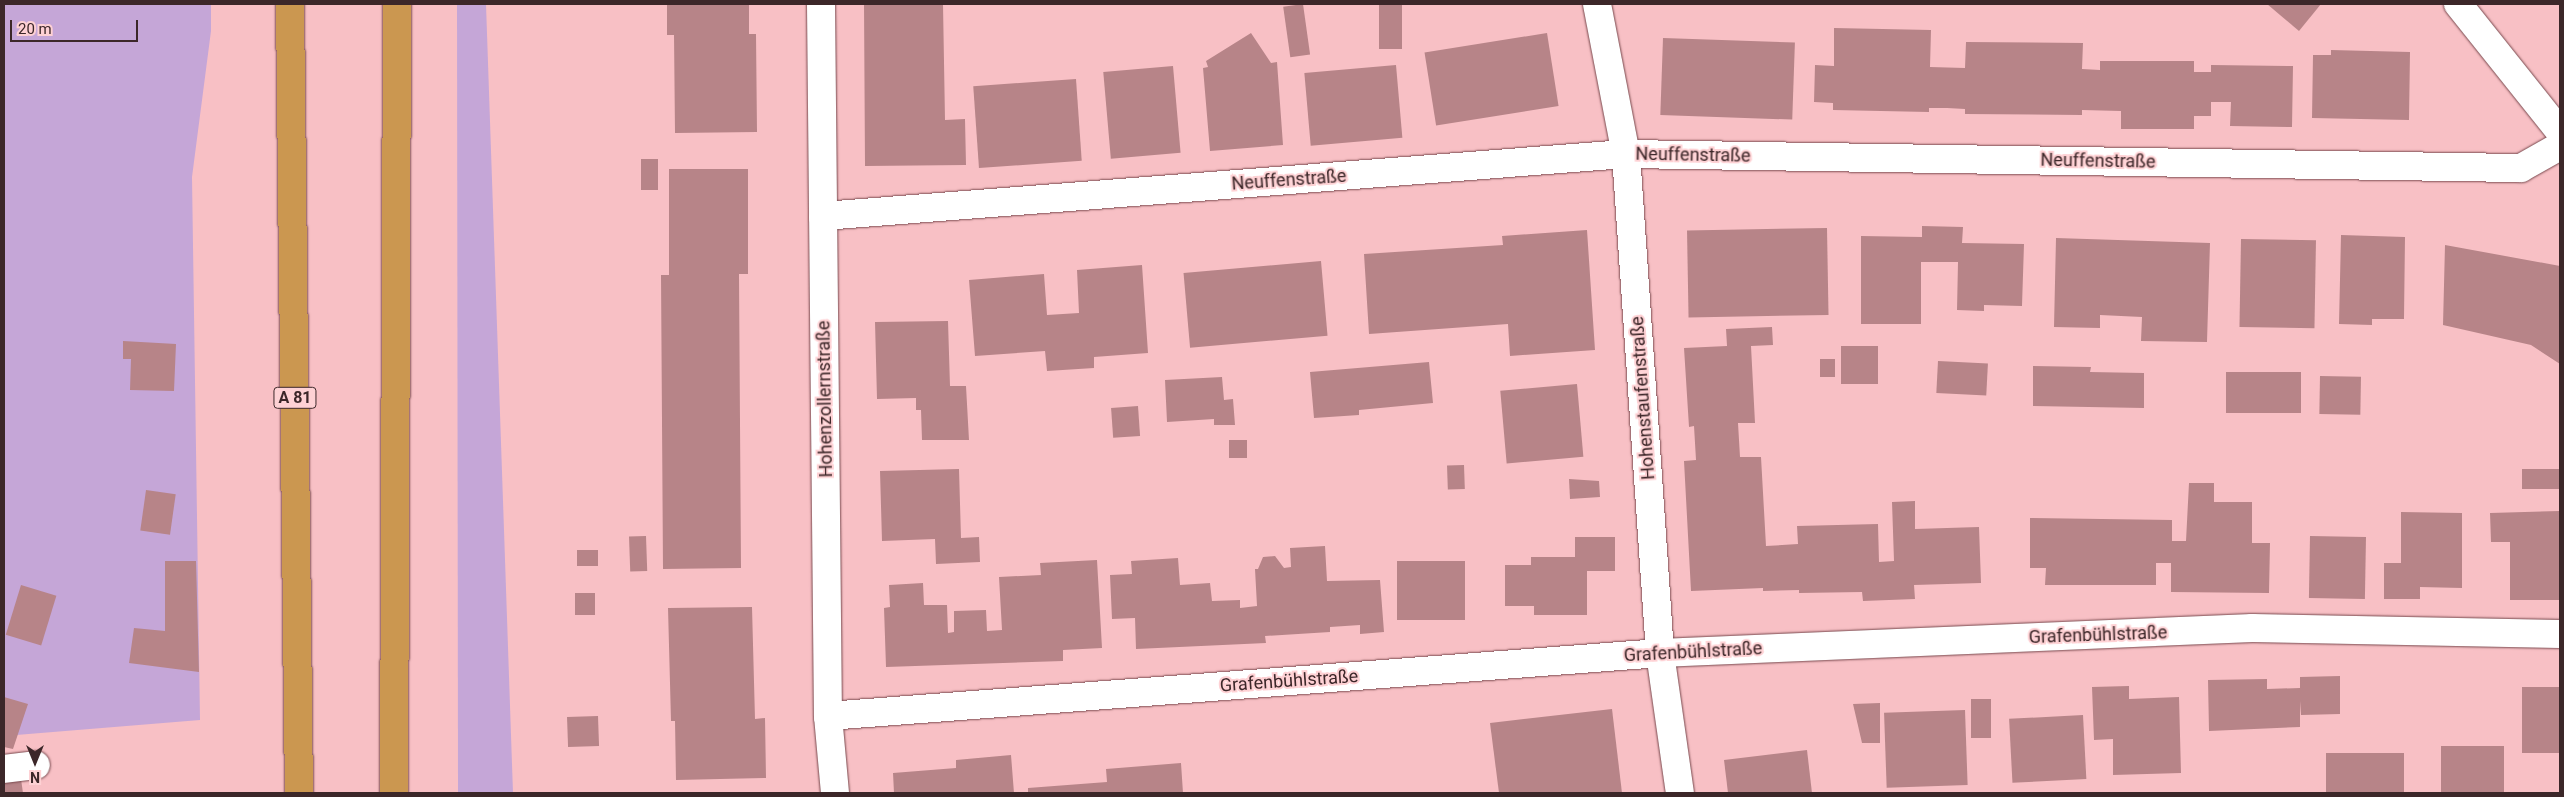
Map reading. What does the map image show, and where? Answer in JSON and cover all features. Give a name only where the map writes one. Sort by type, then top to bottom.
[{"type":"highway","name":"A 81","points":[[290,4],[298,793]]},
{"type":"highway","points":[[394,793],[397,4]]},
{"type":"street","name":"Hohenzollernstraße","points":[[821,4],[828,716],[835,793]]},
{"type":"street","name":"Hohenstaufenstraße","points":[[1597,4],[1626,154],[1660,653],[1680,793]]},
{"type":"street","points":[[2458,4],[2560,132]]},
{"type":"street","name":"Neuffenstraße","points":[[823,216],[1626,154],[2521,168],[2560,146]]},
{"type":"street","name":"Grafenbühlstraße","points":[[828,716],[1660,653],[2252,628],[2560,634]]},
{"type":"street","points":[[4,769],[36,765]]},
{"type":"shaded area","points":[[4,4],[211,4],[211,31],[192,177],[200,720],[4,736]]},
{"type":"shaded area","points":[[457,4],[486,4],[513,793],[458,793]]},
{"type":"building","points":[[667,4],[749,4],[749,34],[756,34],[757,132],[675,133],[674,35],[667,35]]},
{"type":"building","points":[[864,4],[943,4],[945,120],[965,119],[966,165],[865,166]]},
{"type":"building","points":[[1303,4],[1310,55],[1290,57],[1283,7]]},
{"type":"building","points":[[1379,4],[1402,4],[1402,49],[1379,49]]},
{"type":"building","points":[[2267,4],[2321,4],[2299,31]]},
{"type":"building","points":[[1834,28],[1931,30],[1930,67],[1965,68],[1966,42],[2083,43],[2082,69],[2100,70],[2100,61],[2194,61],[2194,72],[2211,72],[2211,65],[2293,66],[2292,127],[2230,126],[2231,102],[2211,102],[2211,116],[2194,116],[2194,129],[2121,129],[2121,111],[2082,110],[2082,115],[1965,114],[1965,109],[1947,108],[1929,108],[1929,112],[1833,110],[1833,103],[1814,102],[1815,65],[1834,66]]},
{"type":"building","points":[[1251,33],[1271,63],[1277,62],[1283,145],[1210,151],[1203,68],[1208,67],[1206,61]]},
{"type":"building","points":[[1547,33],[1559,106],[1436,125],[1425,52]]},
{"type":"building","points":[[1663,38],[1795,43],[1792,120],[1660,115]]},
{"type":"building","points":[[2331,50],[2410,52],[2409,120],[2312,118],[2313,55],[2331,55]]},
{"type":"building","points":[[1396,65],[1402,138],[1311,146],[1304,73]]},
{"type":"building","points":[[1173,66],[1181,153],[1111,159],[1103,72]]},
{"type":"building","points":[[1076,79],[1082,161],[979,168],[973,86]]},
{"type":"building","points":[[641,159],[658,159],[658,190],[641,190]]},
{"type":"building","points":[[669,169],[748,169],[748,274],[739,274],[741,568],[663,569],[661,275],[669,275]]},
{"type":"building","points":[[1922,226],[1963,227],[1962,243],[2024,244],[2022,306],[1984,305],[1984,311],[1957,310],[1958,262],[1921,262],[1921,324],[1861,324],[1861,236],[1922,237]]},
{"type":"building","points":[[1827,228],[1829,315],[1689,317],[1687,230]]},
{"type":"building","points":[[1587,230],[1595,350],[1510,356],[1508,324],[1369,334],[1364,254],[1503,245],[1502,236]]},
{"type":"building","points":[[2341,235],[2405,237],[2404,319],[2372,319],[2372,325],[2339,324]]},
{"type":"building","points":[[2056,238],[2210,243],[2207,342],[2141,341],[2142,317],[2100,315],[2100,328],[2054,327]]},
{"type":"building","points":[[2241,239],[2316,240],[2314,328],[2239,327]]},
{"type":"building","points":[[2445,245],[2560,266],[2560,364],[2531,345],[2443,325]]},
{"type":"building","points":[[1321,261],[1328,336],[1190,348],[1184,273]]},
{"type":"building","points":[[1142,265],[1148,353],[1094,357],[1094,368],[1047,371],[1045,351],[975,356],[969,280],[1044,274],[1047,315],[1079,313],[1077,270]]},
{"type":"building","points":[[948,321],[950,386],[966,386],[969,440],[922,440],[921,410],[916,410],[916,398],[877,399],[875,322]]},
{"type":"building","points":[[1772,327],[1773,345],[1751,346],[1755,423],[1738,423],[1740,457],[1761,457],[1766,546],[1798,544],[1797,526],[1878,524],[1879,562],[1894,561],[1892,502],[1915,501],[1915,529],[1979,527],[1981,583],[1914,585],[1915,599],[1863,601],[1862,592],[1799,593],[1799,590],[1763,591],[1763,588],[1691,591],[1684,461],[1696,460],[1694,426],[1689,427],[1684,348],[1727,346],[1726,329]]},
{"type":"building","points":[[123,341],[176,344],[174,391],[130,390],[131,359],[123,359]]},
{"type":"building","points":[[1841,346],[1878,346],[1878,384],[1841,384]]},
{"type":"building","points":[[1820,359],[1835,359],[1835,377],[1820,377]]},
{"type":"building","points":[[1938,361],[1988,364],[1986,396],[1936,393]]},
{"type":"building","points":[[1429,362],[1433,403],[1359,410],[1359,415],[1314,418],[1310,372]]},
{"type":"building","points":[[2033,366],[2091,367],[2090,372],[2144,373],[2144,408],[2033,406]]},
{"type":"building","points":[[2226,372],[2301,372],[2301,413],[2226,413]]},
{"type":"building","points":[[2320,376],[2361,377],[2360,415],[2319,414]]},
{"type":"building","points":[[1222,377],[1224,400],[1233,399],[1235,425],[1214,425],[1214,419],[1167,422],[1165,380]]},
{"type":"building","points":[[1577,384],[1583,457],[1507,463],[1500,391]]},
{"type":"building","points":[[1138,406],[1140,436],[1113,438],[1111,408]]},
{"type":"building","points":[[1229,440],[1247,440],[1247,458],[1229,458]]},
{"type":"building","points":[[1464,465],[1465,489],[1448,490],[1447,466]]},
{"type":"building","points":[[959,469],[961,538],[979,537],[980,562],[936,564],[935,539],[882,541],[880,471]]},
{"type":"building","points":[[2522,469],[2560,469],[2560,489],[2522,489]]},
{"type":"building","points":[[1569,479],[1599,481],[1600,497],[1570,499]]},
{"type":"building","points":[[2189,483],[2214,483],[2214,502],[2252,502],[2252,543],[2270,543],[2269,593],[2171,592],[2171,563],[2156,563],[2156,585],[2045,585],[2046,568],[2030,568],[2030,518],[2172,520],[2172,541],[2186,541]]},
{"type":"building","points":[[146,490],[176,494],[170,535],[140,531]]},
{"type":"building","points":[[2560,511],[2560,600],[2510,600],[2510,542],[2491,542],[2490,513]]},
{"type":"building","points":[[2401,512],[2462,513],[2462,588],[2420,587],[2420,599],[2384,599],[2384,563],[2401,563]]},
{"type":"building","points":[[646,536],[647,571],[630,572],[629,537]]},
{"type":"building","points":[[2310,536],[2366,537],[2365,599],[2309,598]]},
{"type":"building","points":[[1575,537],[1615,537],[1615,571],[1587,571],[1587,615],[1534,615],[1534,606],[1505,606],[1505,565],[1531,565],[1531,557],[1575,557]]},
{"type":"building","points":[[1325,546],[1327,581],[1380,580],[1384,632],[1360,634],[1360,625],[1330,627],[1330,632],[1265,636],[1266,643],[1136,649],[1135,618],[1112,619],[1110,575],[1132,574],[1131,561],[1178,558],[1180,585],[1210,583],[1212,601],[1240,600],[1240,608],[1257,606],[1255,569],[1258,569],[1263,557],[1275,556],[1284,568],[1291,567],[1290,548]]},
{"type":"building","points":[[577,550],[598,550],[598,566],[577,566]]},
{"type":"building","points":[[1097,560],[1102,648],[1063,650],[1063,661],[886,667],[884,608],[890,607],[889,585],[923,583],[924,605],[947,605],[948,633],[954,632],[954,611],[986,610],[987,631],[1002,630],[999,577],[1041,575],[1040,563]]},
{"type":"building","points":[[165,561],[196,561],[199,672],[129,663],[134,628],[165,631]]},
{"type":"building","points":[[1397,561],[1465,561],[1465,620],[1397,620]]},
{"type":"building","points":[[21,585],[56,596],[41,646],[6,635]]},
{"type":"building","points":[[575,593],[595,593],[595,615],[575,615]]},
{"type":"building","points":[[752,607],[755,719],[765,718],[766,778],[676,780],[675,721],[671,721],[668,608]]},
{"type":"building","points":[[2340,676],[2340,714],[2301,715],[2300,701],[2300,727],[2209,731],[2208,680],[2267,679],[2267,689],[2300,688],[2300,677]]},
{"type":"building","points":[[2129,686],[2129,699],[2179,697],[2181,773],[2113,775],[2113,739],[2094,740],[2092,687]]},
{"type":"building","points":[[2522,687],[2560,687],[2560,753],[2522,753]]},
{"type":"building","points":[[4,697],[28,704],[13,749],[4,747]]},
{"type":"building","points":[[1971,699],[1991,699],[1991,738],[1971,738]]},
{"type":"building","points":[[1880,703],[1880,743],[1862,743],[1853,704]]},
{"type":"building","points":[[1612,709],[1622,793],[1499,793],[1490,723]]},
{"type":"building","points":[[1965,710],[1968,785],[1887,788],[1884,713]]},
{"type":"building","points":[[2083,715],[2086,779],[2012,783],[2009,719]]},
{"type":"building","points":[[598,716],[599,746],[568,747],[567,717]]},
{"type":"building","points":[[2441,746],[2504,746],[2504,793],[2441,793]]},
{"type":"building","points":[[1807,750],[1812,793],[1728,793],[1724,760]]},
{"type":"building","points":[[2326,753],[2404,753],[2404,793],[2326,793]]},
{"type":"building","points":[[1011,755],[1014,793],[894,793],[893,773],[956,768],[956,760]]},
{"type":"building","points":[[1181,763],[1183,793],[1028,793],[1028,788],[1107,782],[1106,769]]},
{"type":"building","points":[[21,779],[23,793],[4,793],[4,781]]}]
